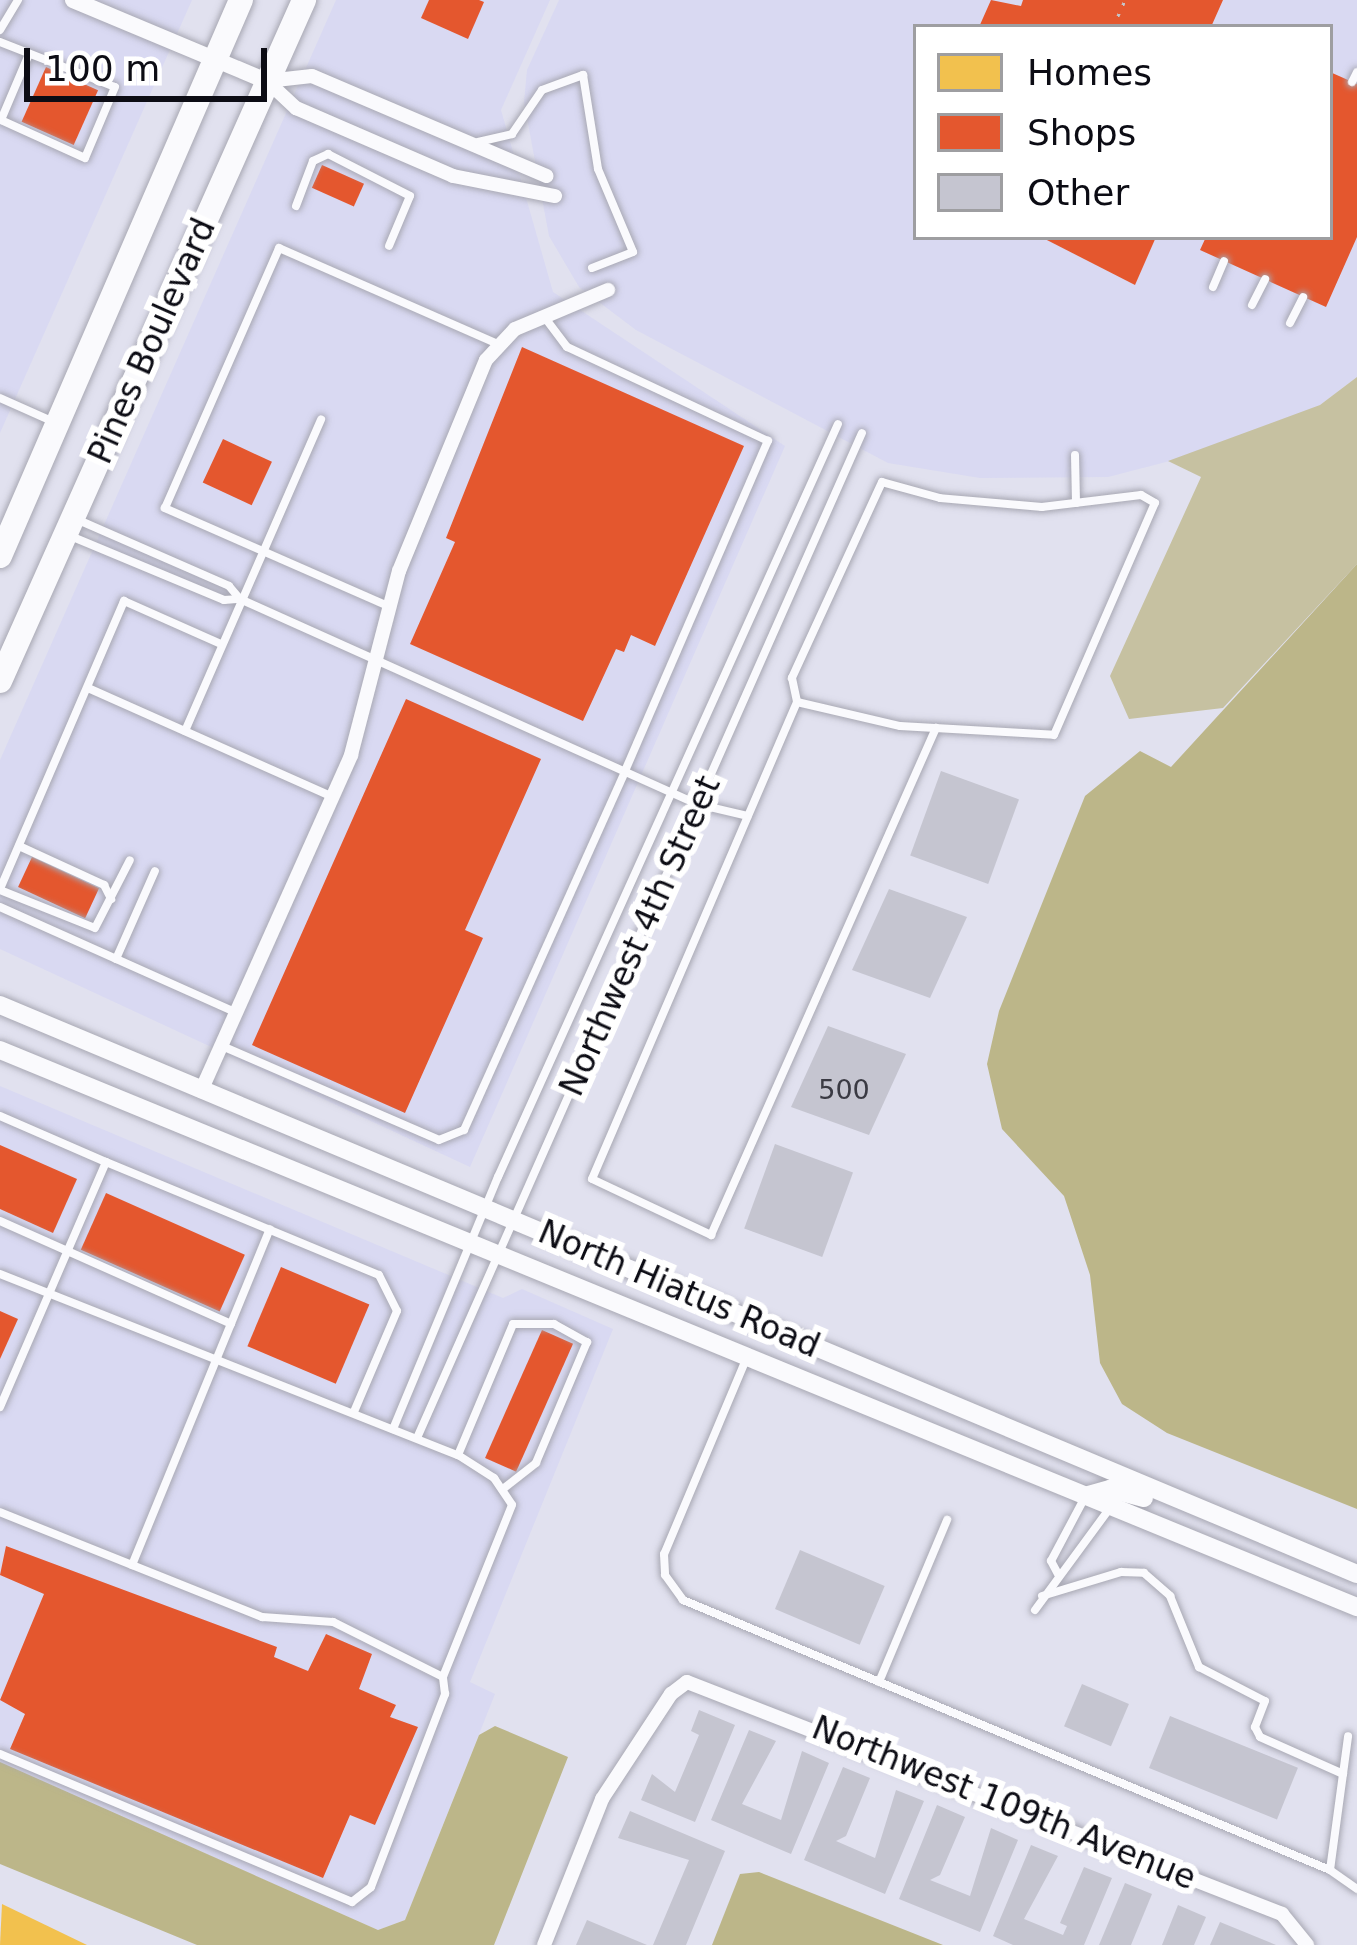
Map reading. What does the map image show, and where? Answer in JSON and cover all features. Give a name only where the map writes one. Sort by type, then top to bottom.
[{"type":"highway","name":"Pines Boulevard","points":[[0,556],[241,0]]},
{"type":"highway","name":"Pines Boulevard","points":[[0,682],[304,0]]},
{"type":"main road","name":"North Hiatus Road","points":[[0,1005],[1357,1574]]},
{"type":"main road","name":"North Hiatus Road","points":[[0,1050],[500,1250],[1357,1607]]},
{"type":"main road","points":[[1085,1496],[1124,1491],[1256,1542],[1272,1538]]},
{"type":"street","points":[[73,0],[267,80],[296,108],[453,176],[555,196]]},
{"type":"street","points":[[267,80],[312,76],[547,176]]},
{"type":"street","points":[[201,1091],[333,797],[390,607],[499,344],[544,317],[608,290]]},
{"type":"street","name":"Northwest 109th Avenue","points":[[544,1945],[602,1799],[670,1694],[687,1682],[1282,1914],[1307,1945]]},
{"type":"lane","points":[[0,30],[18,0]]},
{"type":"lane","points":[[0,42],[115,87],[85,158],[1,120],[29,54]]},
{"type":"lane","points":[[465,141],[512,134],[542,90],[583,75],[598,169],[633,252],[592,268]]},
{"type":"lane","points":[[296,206],[319,152],[404,187],[411,205],[389,246]]},
{"type":"lane","points":[[390,607],[165,508],[279,248],[499,344]]},
{"type":"lane","points":[[1213,287],[1224,261]]},
{"type":"lane","points":[[1252,305],[1265,279]]},
{"type":"lane","points":[[1290,323],[1303,297]]},
{"type":"lane","points":[[222,1046],[439,1140],[464,1130],[625,771],[769,441],[567,347],[544,317]]},
{"type":"lane","points":[[0,398],[59,424]]},
{"type":"lane","points":[[185,731],[320,419]]},
{"type":"lane","name":"Northwest 4th Street","points":[[393,1429],[486,1206],[838,424]]},
{"type":"lane","name":"Northwest 4th Street","points":[[417,1438],[862,434]]},
{"type":"lane","points":[[1076,455],[1076,502]]},
{"type":"lane","points":[[797,702],[936,728],[1054,735],[1156,515],[1151,496],[1076,502],[940,498],[882,482],[793,678],[797,702],[592,1179],[711,1235],[936,728]]},
{"type":"lane","points":[[70,526],[224,600],[240,599]]},
{"type":"lane","points":[[70,526],[229,586],[240,599],[697,804],[748,816]]},
{"type":"lane","points":[[130,860],[100,922],[85,929],[0,890],[124,601],[221,644]]},
{"type":"lane","points":[[88,688],[333,797]]},
{"type":"lane","points":[[19,846],[104,885],[111,899]]},
{"type":"lane","points":[[116,958],[155,871]]},
{"type":"lane","points":[[0,907],[237,1013]]},
{"type":"lane","points":[[0,1116],[380,1275],[397,1311],[354,1412]]},
{"type":"lane","points":[[0,1407],[106,1162]]},
{"type":"lane","points":[[0,1221],[67,1255],[231,1324]]},
{"type":"lane","points":[[132,1565],[270,1229]]},
{"type":"lane","points":[[0,1274],[458,1456],[503,1489],[512,1505],[443,1677],[445,1694],[371,1887],[352,1902],[0,1754]]},
{"type":"lane","points":[[458,1456],[513,1324],[554,1324],[586,1342],[536,1463],[503,1489]]},
{"type":"lane","points":[[749,1354],[664,1554],[665,1575],[683,1600],[1330,1870],[1357,1889]]},
{"type":"lane","points":[[1058,1574],[1051,1561],[1085,1496]]},
{"type":"lane","points":[[1035,1610],[1058,1574],[1072,1567],[1093,1522],[1113,1506]]},
{"type":"lane","points":[[0,1512],[262,1617],[333,1622],[443,1677]]},
{"type":"lane","points":[[879,1682],[947,1520]]},
{"type":"lane","points":[[1042,1596],[1121,1571],[1144,1574],[1169,1596],[1198,1667],[1265,1701],[1255,1726],[1260,1737],[1343,1774]]},
{"type":"lane","points":[[1330,1870],[1348,1736]]},
{"type":"shaded area","points":[[0,0],[192,0],[0,433]]},
{"type":"shaded area","points":[[336,0],[550,0],[501,110],[553,292],[785,446],[470,1167],[0,949],[0,760]]},
{"type":"shaded area","points":[[559,0],[1357,0],[1357,377],[1320,405],[1220,448],[1108,477],[980,478],[888,463],[636,330],[579,287],[549,236],[524,102],[527,70]]},
{"type":"shaded area","points":[[1357,377],[1357,564],[1223,708],[1129,719],[1110,676],[1201,477],[1168,461],[1320,405]]},
{"type":"shaded area","points":[[1357,564],[1357,1509],[1167,1433],[1122,1404],[1100,1363],[1090,1275],[1064,1196],[1002,1129],[987,1064],[999,1011],[1085,796],[1140,751],[1171,767]]},
{"type":"shaded area","points":[[0,1086],[503,1298],[522,1289],[613,1329],[470,1682],[495,1694],[405,1920],[378,1930],[0,1763]]},
{"type":"shaded area","points":[[495,1726],[568,1757],[494,1945],[197,1945],[0,1864],[0,1762],[378,1930],[405,1920],[479,1735]]},
{"type":"shaded area","points":[[759,1872],[943,1945],[712,1945],[740,1874]]},
{"type":"building: Homes","points":[[2,1904],[87,1945],[0,1945]]},
{"type":"building: Shops","points":[[429,0],[484,2],[468,39],[421,18]]},
{"type":"building: Shops","points":[[991,0],[1021,6],[1023,0],[1223,0],[1212,24],[980,24]]},
{"type":"building: Shops","points":[[46,67],[98,90],[74,145],[22,122]]},
{"type":"building: Shops","points":[[1333,73],[1357,84],[1357,237],[1326,307],[1200,250],[1205,240],[1333,240]]},
{"type":"building: Shops","points":[[322,165],[364,184],[354,207],[312,188]]},
{"type":"building: Shops","points":[[1047,240],[1155,240],[1135,285]]},
{"type":"building: Shops","points":[[522,347],[744,446],[655,646],[631,635],[624,652],[616,649],[583,721],[410,644],[455,542],[446,538]]},
{"type":"building: Shops","points":[[223,439],[272,462],[252,505],[203,483]]},
{"type":"building: Shops","points":[[406,699],[541,759],[465,930],[483,938],[405,1113],[252,1045]]},
{"type":"building: Shops","points":[[32,857],[99,888],[85,918],[18,887]]},
{"type":"building: Shops","points":[[0,1145],[77,1179],[53,1233],[0,1209]]},
{"type":"building: Shops","points":[[106,1193],[245,1255],[220,1311],[81,1250]]},
{"type":"building: Shops","points":[[281,1267],[369,1305],[336,1384],[247,1346]]},
{"type":"building: Shops","points":[[0,1311],[18,1319],[0,1359]]},
{"type":"building: Shops","points":[[542,1330],[573,1344],[516,1472],[485,1458]]},
{"type":"building: Shops","points":[[6,1546],[277,1647],[274,1657],[308,1671],[326,1634],[372,1654],[359,1689],[396,1705],[390,1717],[418,1727],[375,1825],[350,1815],[323,1878],[10,1749],[25,1714],[0,1700],[44,1594],[0,1575]]},
{"type":"building: Other","points":[[941,771],[1019,799],[988,884],[910,856]]},
{"type":"building: Other","points":[[889,889],[967,917],[930,998],[852,970]]},
{"type":"building: Other","points":[[828,1026],[906,1054],[869,1135],[791,1107]]},
{"type":"building: Other","points":[[775,1144],[853,1172],[822,1257],[744,1229]]},
{"type":"building: Other","points":[[800,1550],[885,1586],[860,1645],[775,1609]]},
{"type":"building: Other","points":[[1082,1684],[1129,1704],[1111,1746],[1064,1726]]},
{"type":"building: Other","points":[[699,1710],[735,1725],[695,1822],[641,1800],[652,1774],[675,1792],[699,1735],[691,1731]]},
{"type":"building: Other","points":[[1170,1716],[1298,1768],[1277,1820],[1149,1768]]},
{"type":"building: Other","points":[[749,1730],[776,1741],[742,1804],[781,1820],[802,1751],[829,1763],[791,1854],[711,1820]]},
{"type":"building: Other","points":[[843,1767],[870,1778],[846,1836],[836,1841],[875,1858],[896,1790],[924,1801],[885,1894],[804,1860]]},
{"type":"building: Other","points":[[937,1805],[965,1817],[940,1875],[930,1880],[970,1896],[991,1828],[1018,1840],[980,1932],[899,1899]]},
{"type":"building: Other","points":[[630,1811],[725,1851],[686,1945],[653,1945],[689,1860],[618,1838]]},
{"type":"building: Other","points":[[1031,1845],[1058,1856],[1024,1919],[1063,1935],[1067,1926],[1060,1923],[1084,1867],[1112,1878],[1084,1945],[1013,1945],[993,1936]]},
{"type":"building: Other","points":[[1125,1883],[1152,1894],[1131,1945],[1099,1945]]},
{"type":"building: Other","points":[[1178,1905],[1206,1917],[1194,1945],[1162,1945]]},
{"type":"building: Other","points":[[587,1920],[647,1945],[576,1945]]},
{"type":"building: Other","points":[[1220,1922],[1276,1945],[1210,1945]]}]
